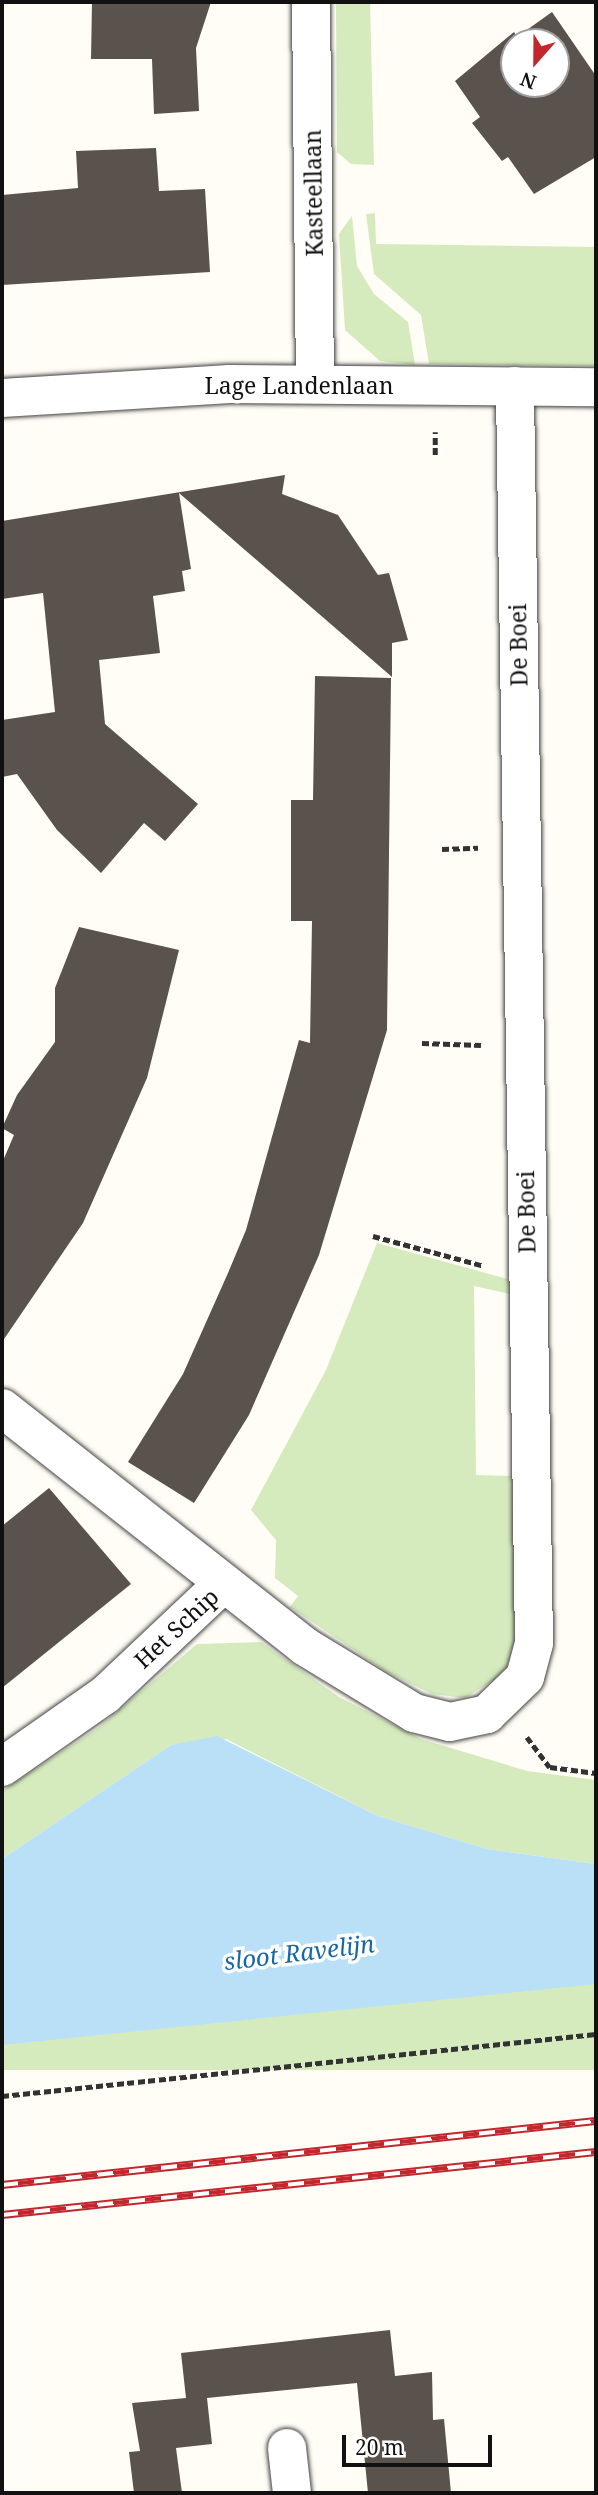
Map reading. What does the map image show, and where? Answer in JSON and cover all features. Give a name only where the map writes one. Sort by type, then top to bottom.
[{"type":"street","name":"Kasteellaan","points":[[311,2],[315,384]]},
{"type":"street","name":"Lage Landenlaan","points":[[2,398],[315,384],[596,387]]},
{"type":"street","name":"De Boei","points":[[503,1705],[525,1677],[534,1643],[515,386]]},
{"type":"street","name":"Het Schip","points":[[2,1408],[224,1583],[105,1695],[2,1768]]},
{"type":"street","points":[[224,1583],[332,1665],[414,1713],[450,1722],[503,1705]]},
{"type":"street","points":[[287,2448],[292,2493]]},
{"type":"path","points":[[422,1043],[524,1046]]},
{"type":"path","points":[[373,1236],[527,1278]]},
{"type":"path","points":[[503,1705],[550,1767],[596,1773]]},
{"type":"path","points":[[2,2096],[596,2034]]},
{"type":"green space","points":[[336,2],[370,2],[374,165],[351,164],[337,152]]},
{"type":"green space","points":[[375,213],[376,244],[596,247],[596,366],[429,364],[421,315],[374,274],[366,214]]},
{"type":"green space","points":[[352,216],[357,266],[374,294],[408,322],[415,365],[380,361],[345,330],[339,234]]},
{"type":"green space","points":[[377,1243],[511,1280],[510,1294],[474,1286],[476,1475],[512,1476],[516,1639],[505,1673],[465,1698],[432,1694],[387,1672],[290,1607],[298,1596],[275,1578],[276,1540],[251,1510],[326,1370]]},
{"type":"green space","points":[[261,1642],[339,1697],[421,1739],[527,1771],[596,1780],[596,1864],[487,1849],[378,1816],[226,1739],[171,1745],[2,1859],[2,1791],[98,1728],[197,1644]]},
{"type":"green space","points":[[2,1984],[596,1984],[596,2070],[2,2070]]},
{"type":"water","name":"sloot Ravelijn","points":[[217,1736],[378,1816],[487,1849],[596,1864],[596,1984],[2,2045],[2,1859],[171,1745]]},
{"type":"building","points":[[92,2],[211,2],[196,48],[199,111],[154,114],[152,59],[91,59]]},
{"type":"building","points":[[552,12],[563,28],[530,28]]},
{"type":"building","points":[[570,38],[596,76],[596,157],[534,194],[508,157],[502,161],[472,123],[480,117],[455,81],[500,44],[500,98],[570,98]]},
{"type":"building","points":[[156,148],[159,191],[205,189],[210,272],[2,285],[2,195],[78,188],[76,151]]},
{"type":"building","points":[[285,475],[282,494],[338,515],[378,575],[389,573],[408,640],[392,643],[392,677],[179,493],[191,569],[182,571],[185,591],[153,596],[160,653],[99,660],[105,724],[198,804],[165,841],[144,823],[101,873],[57,830],[17,774],[2,777],[2,720],[55,712],[43,593],[2,599],[2,521]]},
{"type":"building","points":[[315,676],[391,678],[387,1030],[319,1255],[249,1415],[194,1503],[128,1462],[183,1374],[228,1273],[246,1230],[299,1040],[310,1043],[312,921],[291,921],[291,800],[313,800]]},
{"type":"building","points":[[79,927],[179,950],[147,1078],[83,1223],[2,1342],[2,1163],[14,1135],[2,1128],[17,1095],[55,1042],[55,988]]},
{"type":"building","points":[[49,1488],[131,1584],[2,1688],[2,1526]]},
{"type":"building","points":[[390,2330],[395,2376],[432,2372],[433,2420],[444,2419],[451,2493],[368,2493],[357,2383],[207,2398],[212,2444],[176,2448],[182,2493],[134,2493],[129,2452],[140,2451],[132,2403],[186,2398],[181,2353]]},
{"type":"railway","points":[[2,2185],[596,2121]]},
{"type":"railway","points":[[2,2215],[596,2152]]}]
